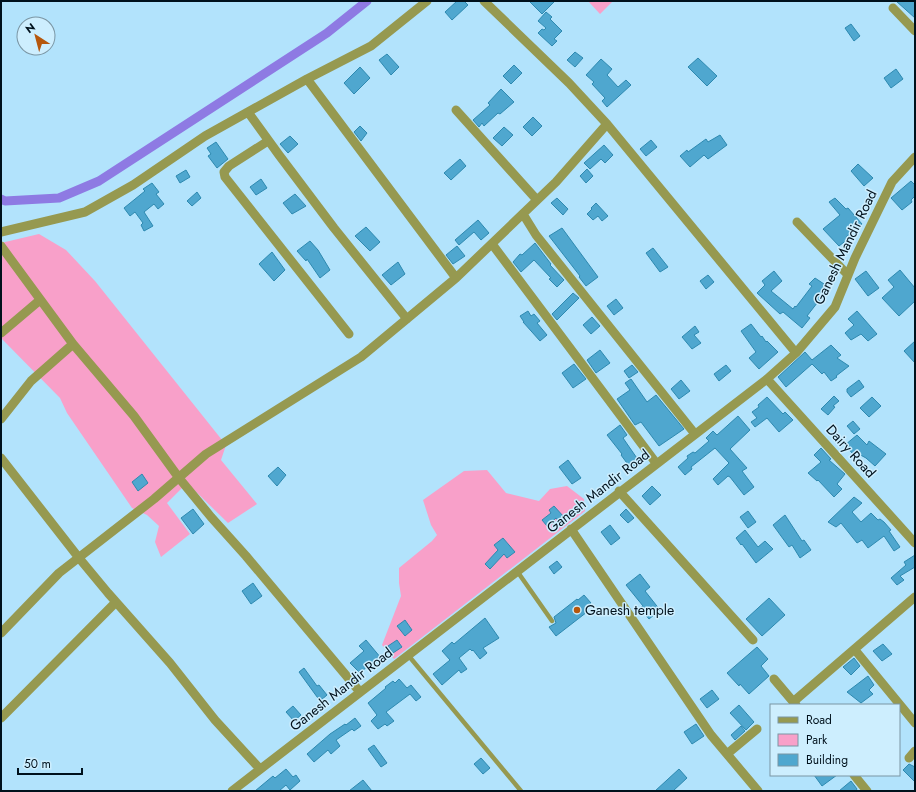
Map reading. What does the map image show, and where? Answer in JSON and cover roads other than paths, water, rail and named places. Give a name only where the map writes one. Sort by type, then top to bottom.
[{"type":"street","points":[[1,232],[85,212],[133,184],[205,136],[307,79],[371,46],[426,1]]},
{"type":"street","points":[[484,1],[569,83],[607,124],[796,353]]},
{"type":"street","points":[[893,8],[915,32]]},
{"type":"street","points":[[307,79],[456,278]]},
{"type":"street","points":[[456,110],[537,200]]},
{"type":"street","points":[[248,112],[334,228],[407,319]]},
{"type":"street","points":[[1,633],[59,573],[154,499],[206,454],[360,358],[456,278],[556,182],[607,124]]},
{"type":"street","points":[[268,140],[229,166],[224,172],[225,177],[349,334]]},
{"type":"street","name":"Ganesh Mandir Road","points":[[232,791],[570,529],[767,379],[796,353],[835,307],[848,275],[892,182],[915,157]]},
{"type":"street","points":[[523,214],[536,235],[695,434]]},
{"type":"street","points":[[797,222],[848,275]]},
{"type":"street","points":[[492,244],[656,463]]},
{"type":"street","points":[[1,246],[73,344],[134,416],[179,478],[360,692]]},
{"type":"street","points":[[1,333],[40,300]]},
{"type":"street","points":[[1,419],[31,380],[73,344]]},
{"type":"street","name":"Dairy Road","points":[[767,379],[915,543]]},
{"type":"street","points":[[1,458],[79,558],[170,663],[215,720],[260,769]]},
{"type":"street","points":[[620,491],[753,640]]},
{"type":"street","points":[[570,529],[711,735],[758,791]]},
{"type":"street","points":[[774,679],[795,704],[915,597]]},
{"type":"street","points":[[1,718],[116,602]]},
{"type":"street","points":[[855,650],[899,704]]},
{"type":"street","points":[[900,705],[915,723]]},
{"type":"street","points":[[727,754],[757,729]]},
{"type":"street","points":[[909,758],[915,751]]},
{"type":"street","points":[[855,776],[867,791]]},
{"type":"lane","points":[[517,571],[552,621]]},
{"type":"lane","points":[[408,655],[521,791]]},
{"type":"waterway","points":[[1,199],[5,201],[59,198],[99,181],[327,33],[367,1]]},
{"type":"place","name":"Ganesh temple","points":[[577,610]]}]
